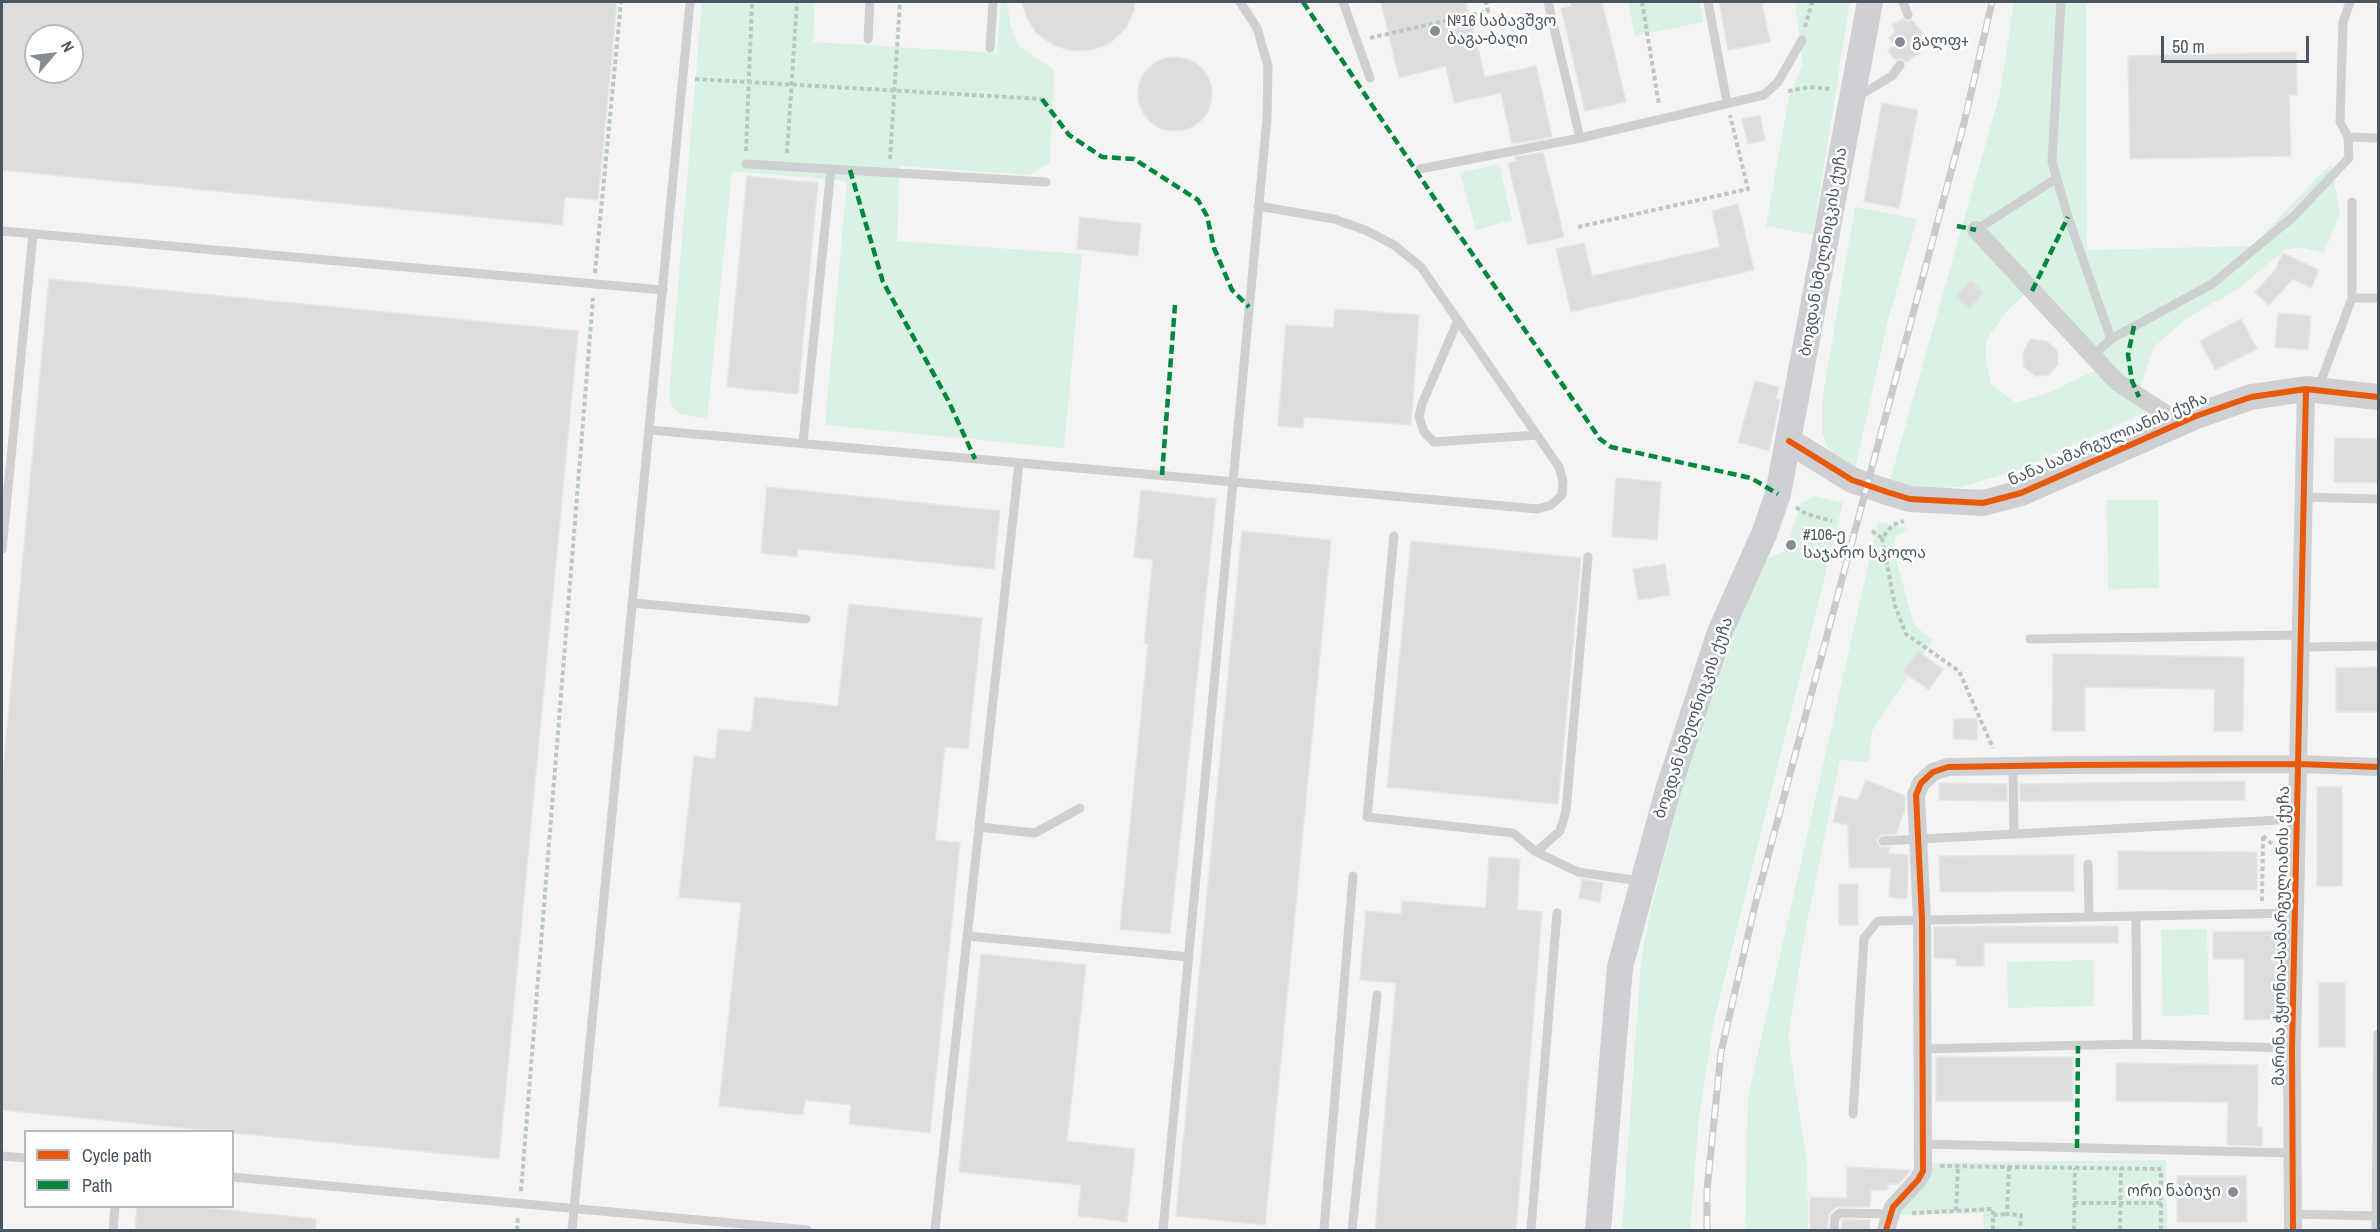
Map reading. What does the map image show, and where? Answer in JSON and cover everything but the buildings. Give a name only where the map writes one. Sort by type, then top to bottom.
[{"type":"main road","name":"ბოგდან ხმელნიცკის ქუჩა","points":[[1598,1230],[1620,967],[1668,790],[1720,632],[1764,534],[1778,494],[1870,2]]},
{"type":"main road","name":"ნანა სამარგულიანის ქუჩა","points":[[1789,441],[1852,480],[1887,492],[1910,499],[1983,503],[2021,493],[2180,423],[2251,397],[2312,390],[2379,397]]},
{"type":"street","points":[[1976,230],[2117,382],[2180,423]]},
{"type":"street","name":"მარინა ჭყონია-სამარგულიანის ქუჩა","points":[[2293,1222],[2292,1048],[2304,498],[2312,390]]},
{"type":"street","points":[[1888,1222],[1918,1180],[1923,1166],[1922,919],[1917,795],[1921,783],[1933,771],[1948,767],[2006,766],[2299,764],[2379,767]]},
{"type":"lane","points":[[572,1230],[690,2]]},
{"type":"lane","points":[[868,39],[870,2]]},
{"type":"lane","points":[[990,48],[993,2]]},
{"type":"lane","points":[[1163,1230],[1267,118],[1268,66],[1257,28],[1240,2]]},
{"type":"lane","points":[[1343,2],[1370,78]]},
{"type":"lane","points":[[1548,2],[1580,138]]},
{"type":"lane","points":[[1708,2],[1727,103]]},
{"type":"lane","points":[[1903,2],[1908,15]]},
{"type":"lane","points":[[2061,2],[2052,162],[2068,217],[2111,339]]},
{"type":"lane","points":[[2093,356],[2111,339],[2212,284],[2294,216],[2349,158],[2348,137],[2340,122],[2343,22],[2350,2]]},
{"type":"lane","points":[[1420,168],[1580,138],[1764,95],[1778,82],[1802,40]]},
{"type":"lane","points":[[1853,95],[1892,76],[1900,65]]},
{"type":"lane","points":[[2348,137],[2379,138]]},
{"type":"lane","points":[[746,164],[1046,182]]},
{"type":"lane","points":[[802,443],[831,169]]},
{"type":"lane","points":[[1976,230],[2057,178]]},
{"type":"lane","points":[[2312,390],[2352,298],[2352,202]]},
{"type":"lane","points":[[650,430],[1538,509],[1551,506],[1562,495],[1563,481],[1559,467],[1421,267],[1394,245],[1334,219],[1258,206]]},
{"type":"lane","points":[[2,231],[663,290]]},
{"type":"lane","points":[[2,549],[4,486],[33,234]]},
{"type":"lane","points":[[2352,298],[2379,298]]},
{"type":"lane","points":[[1458,320],[1422,404],[1419,416],[1424,432],[1434,442],[1538,435]]},
{"type":"lane","points":[[935,1230],[1019,463]]},
{"type":"lane","points":[[2304,498],[2379,499]]},
{"type":"lane","points":[[1394,536],[1367,817],[1513,833],[1536,852],[1578,872],[1642,881]]},
{"type":"lane","points":[[1536,852],[1560,831],[1566,811],[1588,556]]},
{"type":"lane","points":[[633,603],[806,619]]},
{"type":"lane","points":[[2030,639],[2302,641],[2379,646]]},
{"type":"lane","points":[[2006,766],[2014,834]]},
{"type":"lane","points":[[979,827],[1035,833],[1080,808]]},
{"type":"lane","points":[[1883,841],[2298,819]]},
{"type":"lane","points":[[2088,864],[2089,916]]},
{"type":"lane","points":[[1324,1230],[1353,876]]},
{"type":"lane","points":[[1531,1230],[1557,913]]},
{"type":"lane","points":[[1853,1114],[1864,938],[1878,921],[2296,913]]},
{"type":"lane","points":[[2136,916],[2137,1044]]},
{"type":"lane","points":[[967,936],[1189,957]]},
{"type":"lane","points":[[1352,1230],[1377,994]]},
{"type":"lane","points":[[2376,1230],[2378,1034]]},
{"type":"lane","points":[[1922,1049],[2137,1044],[2292,1048]]},
{"type":"lane","points":[[1923,1144],[2293,1154]]},
{"type":"lane","points":[[2,1156],[24,1158]]},
{"type":"lane","points":[[234,1177],[807,1230]]},
{"type":"lane","points":[[113,1230],[115,1208]]},
{"type":"lane","points":[[1834,1230],[1835,1217],[1840,1213],[1888,1222]]},
{"type":"lane","points":[[2293,1222],[2376,1216]]},
{"type":"path","points":[[517,1230],[594,284],[621,2]]},
{"type":"path","points":[[746,164],[752,2]]},
{"type":"path","points":[[787,166],[797,2]]},
{"type":"path","points":[[889,172],[900,2]]},
{"type":"path","points":[[1357,41],[1488,11],[1486,2]]},
{"type":"path","points":[[1642,2],[1662,117]]},
{"type":"path","points":[[1802,40],[1812,2]]},
{"type":"path","points":[[684,79],[1042,99]]},
{"type":"path","points":[[1764,95],[1810,87],[1853,95]]},
{"type":"path","points":[[1578,226],[1748,189],[1727,103]]},
{"type":"path","points":[[1778,494],[1806,514],[1832,521]]},
{"type":"path","points":[[1882,538],[1895,606],[1906,634],[1959,671],[2006,766]]},
{"type":"path","points":[[2262,914],[2263,821]]},
{"type":"path","points":[[2120,1230],[2121,1149]]},
{"type":"path","points":[[2161,1230],[2162,1150]]},
{"type":"path","points":[[1923,1166],[2162,1170]]},
{"type":"path","points":[[1956,1210],[1958,1166]]},
{"type":"path","points":[[2007,1214],[2009,1167]]},
{"type":"path","points":[[2074,1230],[2075,1168]]},
{"type":"path","points":[[2074,1203],[2161,1203]]},
{"type":"path","points":[[1888,1222],[1956,1210],[1993,1209],[1993,1230]]},
{"type":"path","points":[[1993,1215],[2021,1215],[2020,1230]]},
{"type":"green space","points":[[702,2],[815,2],[813,42],[997,53],[1001,2],[1007,2],[1011,27],[1019,46],[1054,70],[1050,162],[1030,175],[900,166],[897,241],[1082,254],[1064,448],[825,425],[847,181],[732,171],[707,419],[681,414],[672,407],[669,394]]},
{"type":"green space","points":[[1628,2],[1699,2],[1703,22],[1635,36]]},
{"type":"green space","points":[[1795,2],[1850,2],[1813,235],[1766,226],[1789,97],[1803,63]]},
{"type":"green space","points":[[2014,2],[2086,2],[2087,250],[2252,246],[2331,164],[2340,213],[2324,253],[2305,248],[2286,249],[2238,289],[2187,318],[2154,347],[2139,392],[2035,285],[2006,312],[1986,340],[1986,361],[1991,384],[2016,403],[2048,393],[2096,370],[2146,412],[2016,471],[1960,487],[1928,488],[1889,484],[2000,93]]},
{"type":"green space","points":[[1499,164],[1512,220],[1476,230],[1460,173]]},
{"type":"green space","points":[[1855,207],[1917,219],[1888,320],[1854,474],[1830,453],[1822,433],[1822,401]]},
{"type":"green space","points":[[1814,496],[1843,503],[1713,1025],[1699,1118],[1690,1230],[1622,1230],[1641,961],[1652,905],[1683,784],[1745,603],[1763,561],[1786,550],[1801,503]]},
{"type":"green space","points":[[2107,500],[2158,500],[2159,588],[2108,589]]},
{"type":"green space","points":[[1878,522],[1909,529],[1896,536],[1893,549],[1914,625],[1933,640],[1872,731],[1868,762],[1840,760],[1805,932],[1788,1037],[1807,1163],[1808,1230],[1745,1230],[1748,1097]]},
{"type":"green space","points":[[2207,929],[2209,1015],[2163,1016],[2161,930]]},
{"type":"green space","points":[[2093,960],[2094,1006],[2008,1008],[2007,962]]},
{"type":"green space","points":[[2166,1160],[2167,1229],[2287,1230],[1984,1230],[1983,1213],[1897,1215],[1927,1163]]},
{"type":"railway","points":[[1707,1230],[1707,1190],[1721,1052],[1756,901],[1964,123],[1992,2]]},
{"type":"marked path","points":[[1303,2],[1600,439],[1611,447],[1751,478],[1778,494]]},
{"type":"marked path","points":[[1042,99],[1069,135],[1102,157],[1134,159],[1198,200],[1207,216],[1214,248],[1232,290],[1249,307]]},
{"type":"marked path","points":[[850,170],[883,282],[948,400],[975,459]]},
{"type":"marked path","points":[[2032,291],[2068,217]]},
{"type":"marked path","points":[[1957,226],[1976,230]]},
{"type":"marked path","points":[[1162,475],[1175,305]]},
{"type":"marked path","points":[[2134,326],[2128,355],[2132,381],[2139,397]]},
{"type":"marked path","points":[[2077,1148],[2078,1046]]},
{"type":"cycle path","points":[[1789,441],[1852,480],[1887,492],[1910,499],[1983,503],[2021,493],[2196,416],[2251,397],[2306,389],[2378,397]]},
{"type":"cycle path","points":[[2293,1230],[2292,1048],[2306,389]]},
{"type":"cycle path","points":[[1886,1230],[1893,1207],[1918,1180],[1923,1171],[1922,919],[1916,795],[1921,783],[1933,772],[1948,767],[2299,764],[2378,767]]},
{"type":"place","name":"№16 საბავშვო ბაგა-ბაღი","points":[[1435,31]]},
{"type":"place","name":"გალფ+","points":[[1900,42]]},
{"type":"place","name":"#106-ე საჯარო სკოლა","points":[[1791,545]]},
{"type":"place","name":"ორი ნაბიჯი","points":[[2233,1192]]}]
